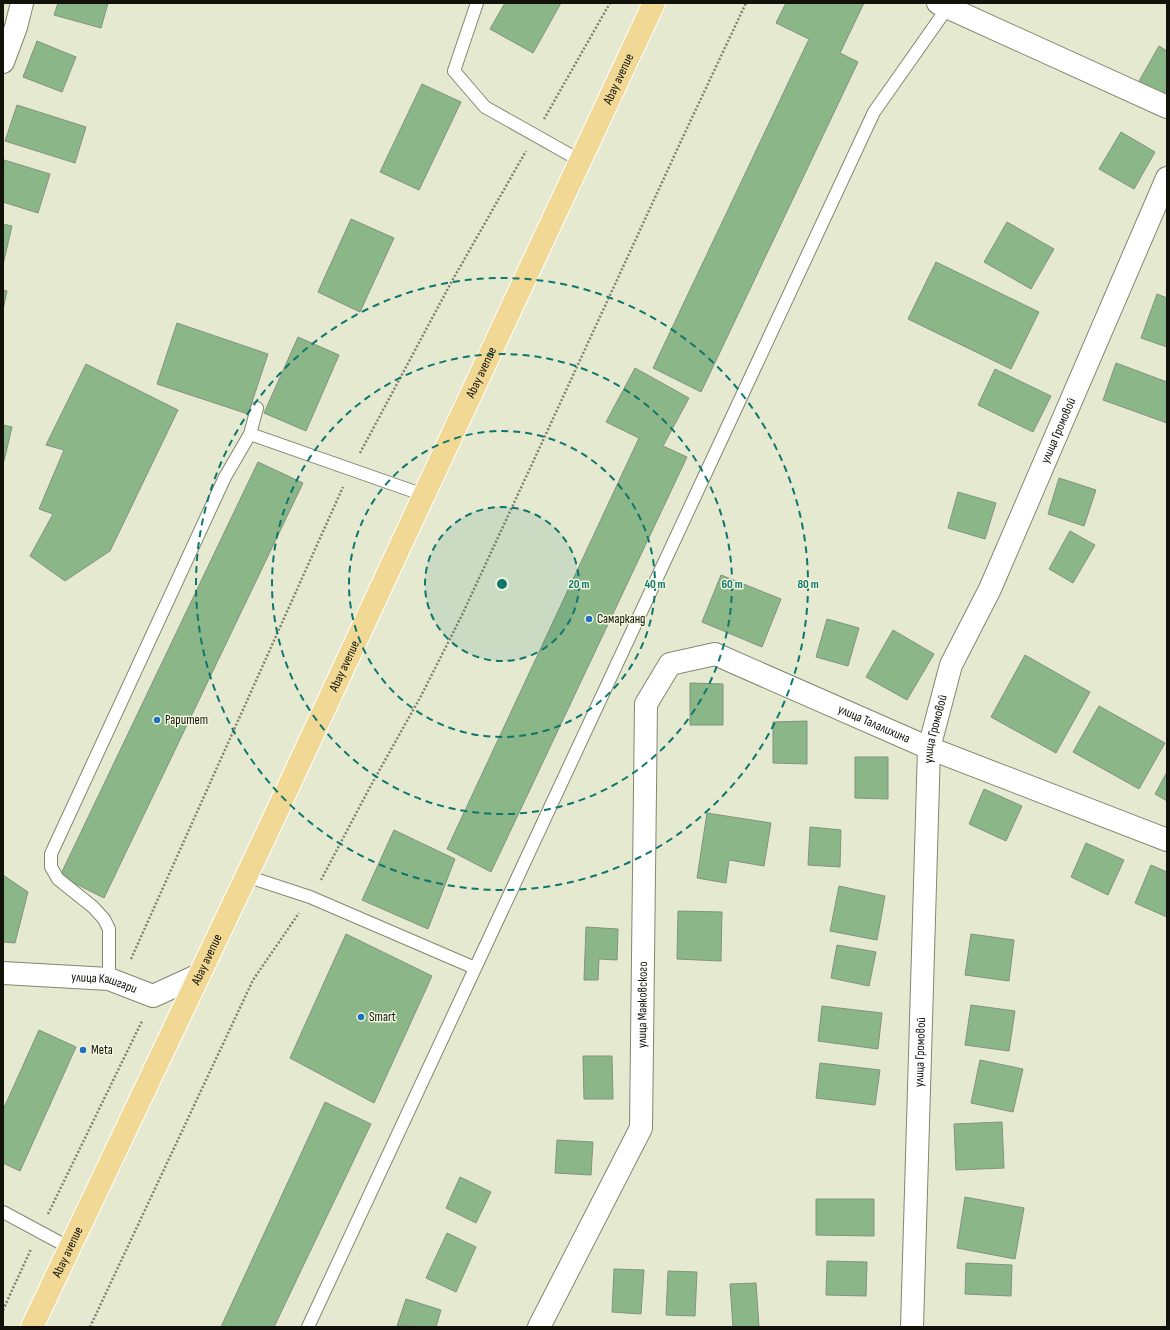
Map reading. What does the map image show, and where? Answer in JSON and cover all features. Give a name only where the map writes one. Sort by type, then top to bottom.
[{"type":"main road","name":"Abay avenue","points":[[32,1327],[246,876],[654,3]]},
{"type":"street","points":[[3,62],[16,27],[22,3]]},
{"type":"street","points":[[946,5],[1167,107]]},
{"type":"street","name":"улица Громовой","points":[[912,1327],[929,748],[951,665],[990,589],[1167,178]]},
{"type":"street","name":"улица Талалихина","points":[[670,664],[715,654],[929,748],[1167,840]]},
{"type":"street","name":"улица Маяковского","points":[[539,1327],[641,1128],[646,704],[670,664]]},
{"type":"street","name":"улица Кашгари","points":[[3,973],[109,979],[153,996],[199,975]]},
{"type":"lane","points":[[476,3],[454,71],[485,107],[581,161]]},
{"type":"lane","points":[[308,1327],[874,112],[946,5]]},
{"type":"lane","points":[[109,979],[109,930],[104,919],[94,907],[58,879],[51,867],[51,854],[225,477],[250,434],[256,408]]},
{"type":"lane","points":[[250,434],[424,495]]},
{"type":"lane","points":[[246,876],[310,897],[475,968]]},
{"type":"lane","points":[[3,1212],[70,1248]]},
{"type":"path","points":[[90,1327],[253,980],[323,877],[370,786],[421,696],[462,615],[746,3]]},
{"type":"path","points":[[47,1214],[142,1021]]},
{"type":"path","points":[[3,1310],[34,1242]]},
{"type":"building","points":[[58,3],[108,3],[101,28],[54,15]]},
{"type":"building","points":[[505,3],[561,3],[533,53],[490,29]]},
{"type":"building","points":[[786,3],[864,3],[840,53],[858,62],[701,392],[653,368],[809,39],[776,23]]},
{"type":"building","points":[[37,41],[76,57],[62,92],[23,77]]},
{"type":"building","points":[[1159,46],[1167,51],[1167,99],[1138,83]]},
{"type":"building","points":[[422,84],[461,102],[419,190],[380,172]]},
{"type":"building","points":[[17,105],[86,127],[75,163],[5,141]]},
{"type":"building","points":[[1121,132],[1155,152],[1134,189],[1099,169]]},
{"type":"building","points":[[4,160],[50,174],[38,213],[3,202]]},
{"type":"building","points":[[351,219],[394,238],[360,312],[318,292]]},
{"type":"building","points":[[1007,222],[1054,249],[1031,289],[984,262]]},
{"type":"building","points":[[3,224],[12,226],[3,265]]},
{"type":"building","points":[[936,262],[1039,312],[1011,369],[908,319]]},
{"type":"building","points":[[3,290],[7,291],[3,310]]},
{"type":"building","points":[[1157,294],[1167,298],[1167,347],[1141,338]]},
{"type":"building","points":[[177,323],[268,354],[248,414],[157,384]]},
{"type":"building","points":[[298,337],[339,355],[306,431],[264,413]]},
{"type":"building","points":[[1116,363],[1167,382],[1167,423],[1103,400]]},
{"type":"building","points":[[86,364],[178,410],[110,551],[65,581],[30,556],[53,514],[39,509],[64,450],[46,445]]},
{"type":"building","points":[[635,368],[689,398],[663,446],[687,457],[491,872],[447,849],[639,438],[606,422]]},
{"type":"building","points":[[995,369],[1051,396],[1033,432],[978,405]]},
{"type":"building","points":[[3,425],[12,427],[4,461],[3,461]]},
{"type":"building","points":[[258,462],[303,483],[104,898],[60,876]]},
{"type":"building","points":[[1059,478],[1096,490],[1084,526],[1048,514]]},
{"type":"building","points":[[958,492],[996,503],[985,539],[948,528]]},
{"type":"building","points":[[1070,531],[1095,545],[1073,583],[1049,569]]},
{"type":"building","points":[[721,575],[781,599],[762,647],[702,622]]},
{"type":"building","points":[[827,619],[859,628],[848,666],[816,657]]},
{"type":"building","points":[[893,630],[934,654],[907,700],[866,677]]},
{"type":"building","points":[[1025,655],[1090,692],[1056,753],[991,717]]},
{"type":"building","points":[[690,683],[723,684],[723,725],[690,725]]},
{"type":"building","points":[[1099,706],[1165,743],[1139,789],[1073,752]]},
{"type":"building","points":[[807,721],[807,764],[773,763],[773,722]]},
{"type":"building","points":[[855,757],[888,757],[888,799],[855,798]]},
{"type":"building","points":[[1167,772],[1167,801],[1155,794]]},
{"type":"building","points":[[984,789],[1022,806],[1006,841],[969,824]]},
{"type":"building","points":[[707,813],[771,823],[764,866],[729,860],[726,883],[697,878]]},
{"type":"building","points":[[810,827],[841,830],[840,867],[808,865]]},
{"type":"building","points":[[394,830],[455,859],[428,929],[362,900]]},
{"type":"building","points":[[1086,843],[1124,860],[1108,895],[1071,877]]},
{"type":"building","points":[[1151,865],[1167,872],[1167,917],[1135,903]]},
{"type":"building","points":[[3,875],[28,892],[15,943],[3,942]]},
{"type":"building","points":[[839,886],[885,896],[877,940],[830,931]]},
{"type":"building","points":[[678,911],[722,912],[721,961],[677,959]]},
{"type":"building","points":[[586,927],[618,929],[617,960],[599,959],[598,980],[584,980]]},
{"type":"building","name":"Smart","points":[[346,934],[432,976],[374,1103],[290,1058]]},
{"type":"building","points":[[971,934],[1014,940],[1009,981],[965,975]]},
{"type":"building","points":[[837,945],[876,952],[869,986],[831,978]]},
{"type":"building","points":[[971,1005],[1015,1011],[1009,1051],[965,1045]]},
{"type":"building","points":[[822,1006],[882,1013],[878,1049],[818,1041]]},
{"type":"building","points":[[39,1030],[76,1047],[20,1171],[3,1163],[3,1110]]},
{"type":"building","points":[[583,1056],[612,1056],[613,1099],[584,1099]]},
{"type":"building","points":[[980,1060],[1023,1069],[1013,1112],[971,1103]]},
{"type":"building","points":[[820,1063],[880,1070],[875,1105],[816,1098]]},
{"type":"building","points":[[325,1102],[371,1124],[274,1327],[221,1327]]},
{"type":"building","points":[[1002,1122],[1004,1168],[956,1170],[954,1124]]},
{"type":"building","points":[[557,1140],[593,1142],[591,1175],[555,1173]]},
{"type":"building","points":[[460,1177],[491,1192],[476,1223],[446,1208]]},
{"type":"building","points":[[965,1197],[1024,1208],[1015,1259],[957,1248]]},
{"type":"building","points":[[816,1199],[874,1199],[874,1236],[816,1235]]},
{"type":"building","points":[[447,1233],[476,1247],[456,1292],[426,1278]]},
{"type":"building","points":[[827,1261],[867,1262],[866,1296],[826,1295]]},
{"type":"building","points":[[966,1263],[1012,1265],[1011,1296],[965,1294]]},
{"type":"building","points":[[614,1269],[644,1270],[641,1314],[612,1312]]},
{"type":"building","points":[[668,1271],[697,1272],[695,1316],[666,1315]]},
{"type":"building","points":[[756,1283],[759,1327],[733,1327],[730,1284]]},
{"type":"building","points":[[406,1299],[441,1310],[436,1327],[397,1326]]},
{"type":"place","name":"Самарканд","points":[[589,619]]},
{"type":"place","name":"Раритет","points":[[157,720]]},
{"type":"place","name":"Smart","points":[[361,1017]]},
{"type":"place","name":"Meta","points":[[83,1050]]}]
